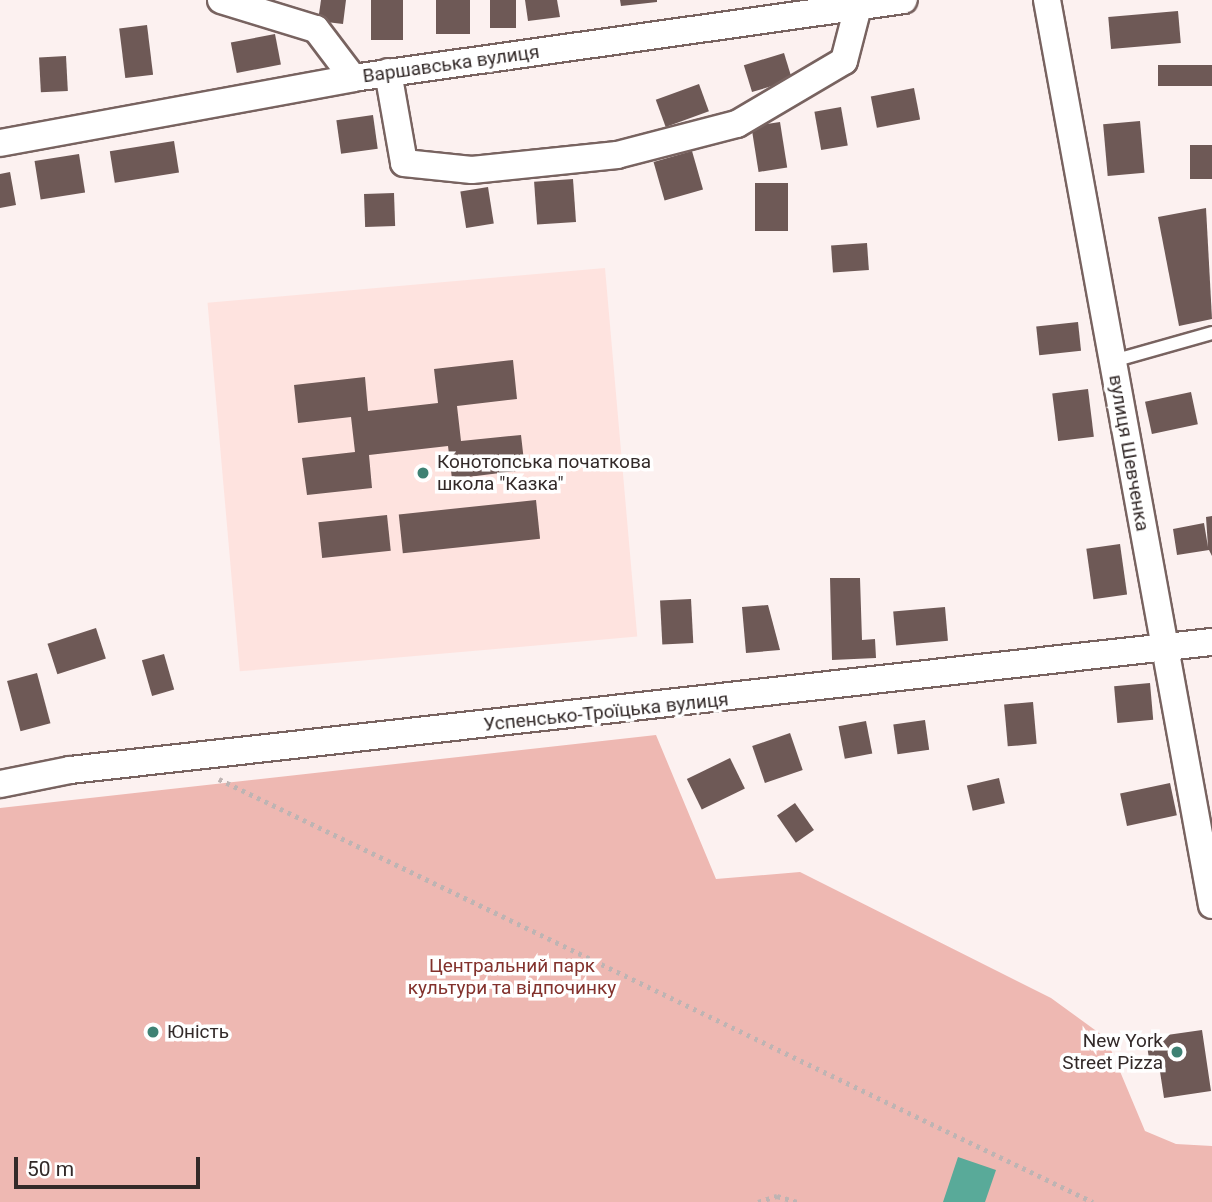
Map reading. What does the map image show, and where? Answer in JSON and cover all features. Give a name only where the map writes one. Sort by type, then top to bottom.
[{"type":"street","points":[[221,0],[316,29],[353,78]]},
{"type":"street","name":"Варшавська вулиця","points":[[0,144],[388,72],[904,0]]},
{"type":"street","name":"вулиця Шевченка","points":[[1047,0],[1212,905]]},
{"type":"street","points":[[388,72],[404,163],[471,170],[617,155],[737,124],[844,61],[858,7]]},
{"type":"street","name":"Успенсько-Троїцька вулиця","points":[[0,784],[70,770],[1165,650],[1212,642]]},
{"type":"lane","points":[[1113,361],[1212,333]]},
{"type":"path","points":[[214,777],[1093,1202]]},
{"type":"path","points":[[758,1202],[777,1196],[798,1202]]},
{"type":"shaded area","name":"Конотопська початкова школа \"Казка\"","points":[[605,268],[637,637],[240,671],[208,303]]},
{"type":"shaded area","points":[[958,1157],[996,1170],[985,1202],[943,1202]]},
{"type":"green space","name":"Центральний парк культури та відпочинку","points":[[656,735],[716,879],[800,872],[1051,998],[1106,1038],[1145,1131],[1176,1144],[1212,1146],[1212,1202],[0,1202],[0,808]]},
{"type":"building","points":[[321,0],[346,0],[343,24],[318,21]]},
{"type":"building","points":[[371,0],[403,0],[403,40],[371,40]]},
{"type":"building","points":[[436,0],[470,0],[470,34],[436,34]]},
{"type":"building","points":[[490,0],[516,0],[516,28],[490,28]]},
{"type":"building","points":[[525,0],[557,0],[560,17],[528,21]]},
{"type":"building","points":[[620,0],[657,0],[657,2],[621,6]]},
{"type":"building","points":[[1178,11],[1181,43],[1111,49],[1108,17]]},
{"type":"building","points":[[147,25],[153,75],[125,78],[119,28]]},
{"type":"building","points":[[275,34],[281,64],[237,73],[231,43]]},
{"type":"building","points":[[784,53],[792,80],[752,92],[744,65]]},
{"type":"building","points":[[66,56],[68,91],[41,92],[39,57]]},
{"type":"building","points":[[1158,65],[1212,65],[1212,86],[1158,86]]},
{"type":"building","points":[[699,84],[709,111],[666,127],[656,100]]},
{"type":"building","points":[[914,88],[920,119],[877,128],[871,96]]},
{"type":"building","points":[[841,107],[848,145],[821,150],[814,112]]},
{"type":"building","points":[[373,115],[378,149],[341,154],[336,120]]},
{"type":"building","points":[[1140,121],[1145,173],[1108,176],[1103,124]]},
{"type":"building","points":[[780,122],[787,167],[759,172],[751,127]]},
{"type":"building","points":[[174,141],[179,173],[115,183],[110,151]]},
{"type":"building","points":[[1190,145],[1212,145],[1212,179],[1190,179]]},
{"type":"building","points":[[692,151],[703,189],[665,200],[654,162]]},
{"type":"building","points":[[79,154],[85,193],[41,200],[35,161]]},
{"type":"building","points":[[10,172],[16,205],[0,208],[0,174]]},
{"type":"building","points":[[573,179],[576,222],[537,225],[534,182]]},
{"type":"building","points":[[755,183],[788,183],[788,231],[755,231]]},
{"type":"building","points":[[488,187],[494,224],[466,228],[460,191]]},
{"type":"building","points":[[394,193],[395,226],[365,227],[364,194]]},
{"type":"building","points":[[1206,208],[1212,319],[1179,326],[1158,217]]},
{"type":"building","points":[[867,243],[869,270],[833,272],[831,246]]},
{"type":"building","points":[[1078,322],[1081,351],[1039,355],[1036,326]]},
{"type":"building","points":[[513,360],[517,399],[457,406],[461,441],[521,435],[525,470],[452,479],[448,446],[369,455],[372,488],[307,495],[302,458],[355,452],[351,417],[298,423],[294,385],[365,377],[368,411],[438,403],[434,369]]},
{"type":"building","points":[[1088,389],[1094,437],[1058,441],[1052,393]]},
{"type":"building","points":[[1191,392],[1198,424],[1152,434],[1145,402]]},
{"type":"building","points":[[536,500],[540,539],[403,553],[399,514]]},
{"type":"building","points":[[387,515],[391,551],[322,558],[318,522]]},
{"type":"building","points":[[1212,516],[1212,556],[1209,550],[1177,555],[1173,529],[1204,523],[1208,547],[1206,517]]},
{"type":"building","points":[[1120,544],[1127,595],[1093,599],[1086,549]]},
{"type":"building","points":[[830,578],[860,578],[862,640],[875,639],[876,658],[832,660]]},
{"type":"building","points":[[691,599],[693,643],[662,645],[660,601]]},
{"type":"building","points":[[768,605],[780,650],[746,653],[742,607]]},
{"type":"building","points":[[945,607],[948,641],[896,645],[893,612]]},
{"type":"building","points":[[96,628],[106,658],[57,674],[47,644]]},
{"type":"building","points":[[164,654],[174,690],[152,696],[142,660]]},
{"type":"building","points":[[37,673],[50,723],[21,731],[7,681]]},
{"type":"building","points":[[1150,683],[1153,720],[1117,723],[1114,686]]},
{"type":"building","points":[[1033,702],[1037,744],[1008,746],[1004,705]]},
{"type":"building","points":[[925,720],[929,750],[897,754],[893,724]]},
{"type":"building","points":[[866,721],[872,753],[845,759],[839,726]]},
{"type":"building","points":[[790,733],[803,770],[765,783],[752,746]]},
{"type":"building","points":[[730,758],[745,789],[702,810],[687,779]]},
{"type":"building","points":[[999,778],[1005,803],[973,811],[967,785]]},
{"type":"building","points":[[1170,783],[1177,815],[1127,826],[1120,794]]},
{"type":"building","points":[[795,803],[814,830],[796,843],[777,816]]},
{"type":"building","name":"New York Street Pizza","points":[[1202,1030],[1211,1091],[1164,1098],[1159,1065],[1150,1066],[1146,1038]]},
{"type":"place","name":"Конотопська початкова школа \"Казка\"","points":[[423,473]]},
{"type":"place","name":"Юність","points":[[153,1032]]},
{"type":"place","name":"New York Street Pizza","points":[[1177,1052]]}]
